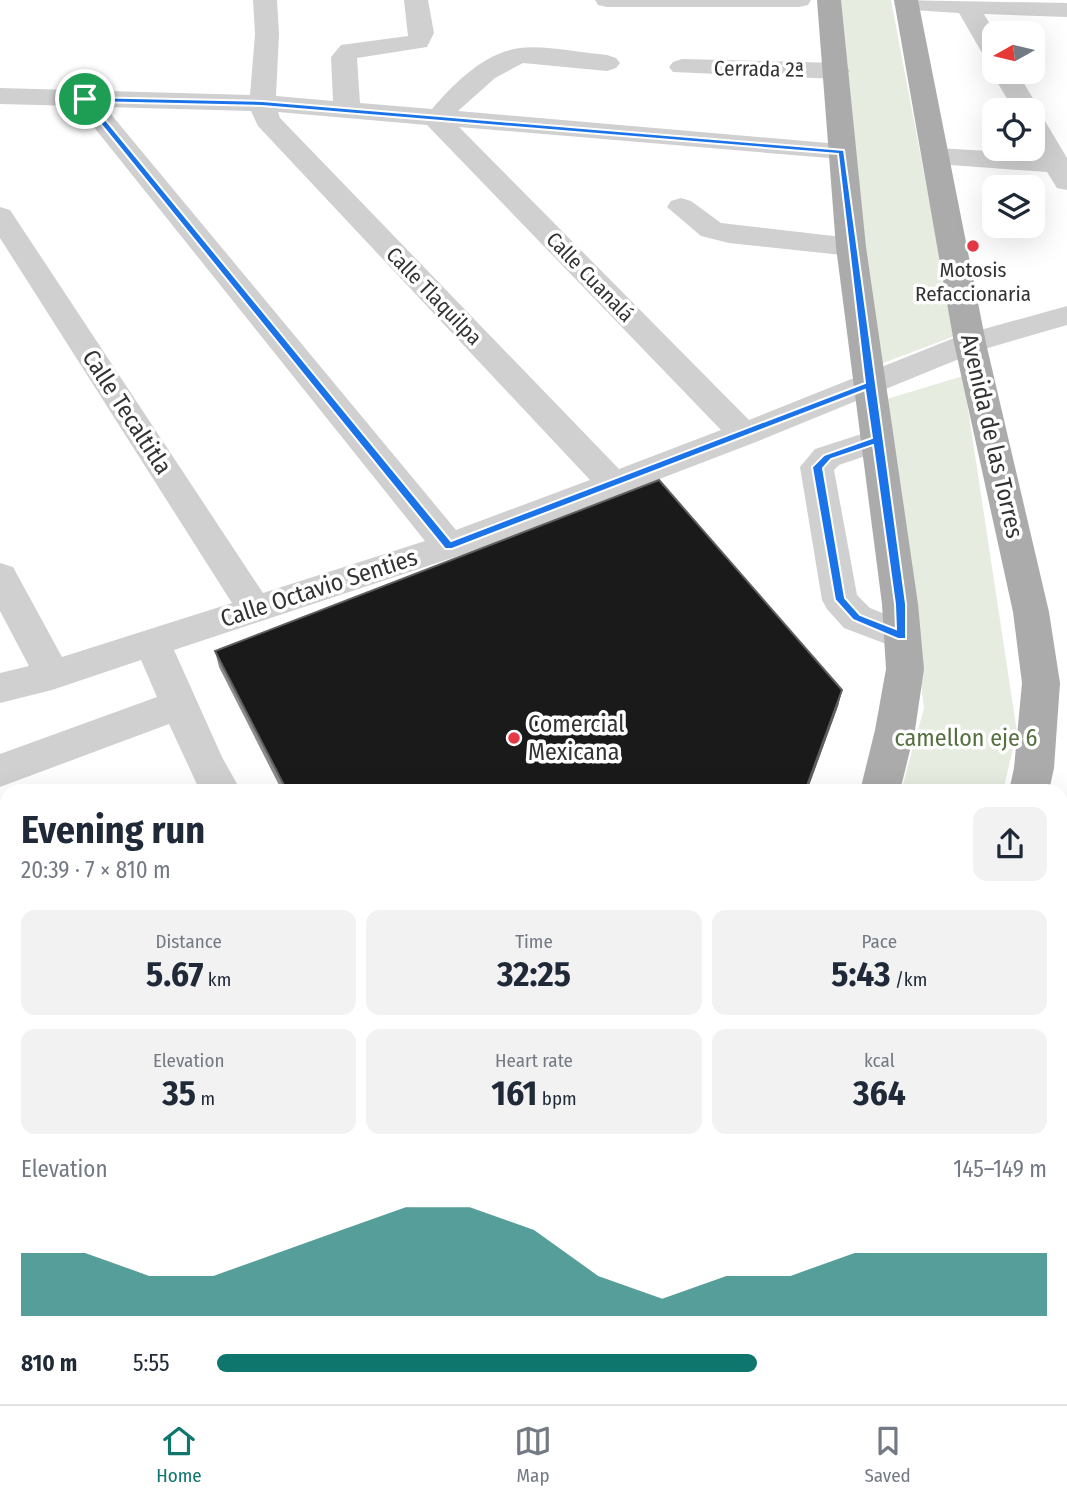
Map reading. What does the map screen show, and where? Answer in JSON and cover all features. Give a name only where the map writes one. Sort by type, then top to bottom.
[{"type":"main road","points":[[829,0],[851,247],[905,669],[895,730],[882,784]]},
{"type":"main road","name":"Avenida de las Torres","points":[[906,2],[937,156],[970,344],[1031,611],[1041,683],[1031,784]]},
{"type":"street","points":[[262,103],[267,34],[265,0]]},
{"type":"street","points":[[348,110],[344,57],[350,50],[418,41],[422,33],[416,0]]},
{"type":"street","points":[[607,0],[799,0]]},
{"type":"street","points":[[906,2],[1067,10]]},
{"type":"street","points":[[965,3],[982,33]]},
{"type":"street","points":[[437,120],[452,100],[508,58],[521,55],[607,63]]},
{"type":"street","name":"Cerrada 2ª","points":[[682,67],[837,71]]},
{"type":"street","points":[[0,96],[262,103],[437,120],[841,152]]},
{"type":"street","points":[[85,99],[449,546]]},
{"type":"street","name":"Calle Tlaquilpa","points":[[262,103],[267,120],[614,484]]},
{"type":"street","name":"Calle Cuanalá","points":[[437,120],[744,434]]},
{"type":"street","points":[[1045,144],[1062,173]]},
{"type":"street","points":[[937,156],[1062,173]]},
{"type":"street","points":[[681,206],[711,230],[851,247]]},
{"type":"street","name":"Calle Tecaltitla","points":[[0,216],[254,608]]},
{"type":"street","name":"Calle Octavio Senties","points":[[0,688],[52,675],[449,546],[744,434],[970,344],[1067,315]]},
{"type":"street","points":[[877,440],[827,457],[817,467],[840,600],[857,618],[902,636]]},
{"type":"street","points":[[0,576],[52,675]]},
{"type":"street","points":[[152,642],[178,705],[217,784]]},
{"type":"street","points":[[0,771],[178,705]]},
{"type":"green space","points":[[837,0],[891,0],[955,336],[875,366]]},
{"type":"green space","name":"camellon eje 6","points":[[963,376],[1017,732],[1005,784],[903,784],[924,708],[887,399]]},
{"type":"building","points":[[659,480],[842,690],[808,784],[283,784],[215,651]]},
{"type":"place","name":"Motosis Refaccionaria","points":[[973,246]]},
{"type":"place","name":"Comercial Mexicana","points":[[514,738]]},
{"type":"route","points":[[85,99],[262,103],[437,120],[629,133],[841,152],[902,636],[857,618],[840,600],[817,467],[827,457],[877,440],[869,385],[449,546],[85,99]]}]
